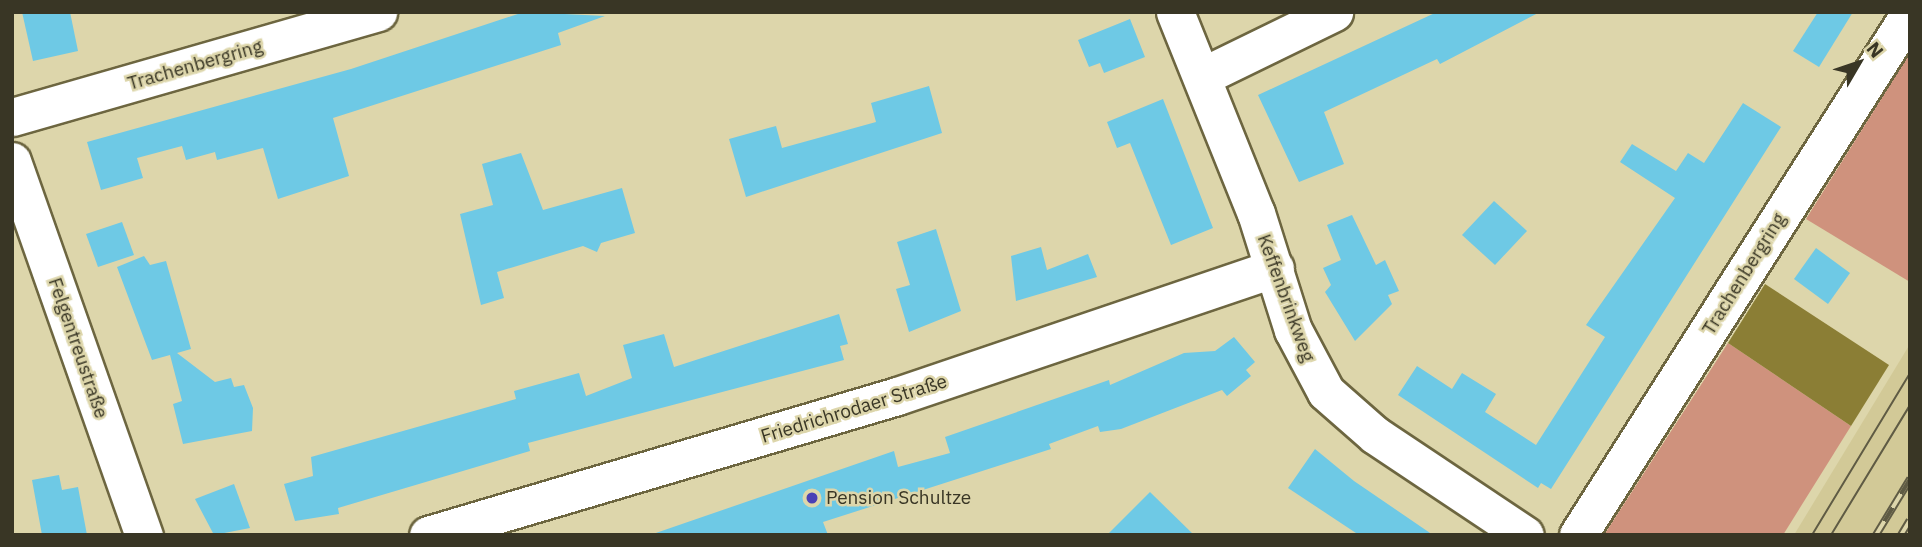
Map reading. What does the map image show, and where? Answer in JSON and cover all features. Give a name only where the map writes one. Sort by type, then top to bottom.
[{"type":"street","name":"Trachenbergring","points":[[12,117],[378,12]]},
{"type":"street","name":"Keffenbrinkweg","points":[[1175,12],[1203,76],[1275,268],[1293,330],[1333,400],[1525,535]]},
{"type":"street","points":[[1203,76],[1334,12]]},
{"type":"street","name":"Trachenbergring","points":[[1578,535],[1910,13]]},
{"type":"street","name":"Felgentreustraße","points":[[12,160],[144,535]]},
{"type":"street","name":"Friedrichrodaer Straße","points":[[428,535],[897,397],[1275,268]]},
{"type":"shaded area","points":[[1910,53],[1910,282],[1806,219]]},
{"type":"shaded area","points":[[1765,284],[1889,365],[1851,426],[1728,343]]},
{"type":"shaded area","points":[[1728,343],[1851,426],[1783,535],[1604,535]]},
{"type":"shaded area","points":[[1910,344],[1910,535],[1794,535]]},
{"type":"building","points":[[22,12],[70,12],[78,51],[33,61]]},
{"type":"building","points":[[524,12],[605,16],[558,33],[561,45],[333,118],[349,176],[278,199],[263,148],[217,160],[215,152],[186,160],[182,146],[137,158],[143,178],[101,190],[87,142],[351,69]]},
{"type":"building","points":[[1437,12],[1540,12],[1440,64],[1437,59],[1324,112],[1344,164],[1299,182],[1258,95]]},
{"type":"building","points":[[1818,12],[1853,12],[1819,67],[1793,51]]},
{"type":"building","points":[[1130,19],[1145,57],[1104,73],[1100,63],[1089,67],[1078,40]]},
{"type":"building","points":[[929,86],[942,133],[746,197],[729,139],[776,126],[782,148],[876,122],[871,103]]},
{"type":"building","points":[[1163,99],[1213,228],[1171,245],[1130,143],[1117,148],[1107,122]]},
{"type":"building","points":[[1743,103],[1781,127],[1551,489],[1541,483],[1538,488],[1398,395],[1417,366],[1452,389],[1462,373],[1496,394],[1485,412],[1536,445],[1605,337],[1586,325],[1675,198],[1620,162],[1632,144],[1676,171],[1688,153],[1704,163]]},
{"type":"building","points":[[521,153],[543,210],[622,188],[635,233],[601,243],[597,252],[583,246],[497,272],[504,298],[481,305],[460,214],[493,205],[482,164]]},
{"type":"building","points":[[1494,201],[1527,231],[1495,265],[1462,235]]},
{"type":"building","points":[[1352,215],[1376,265],[1385,260],[1399,291],[1388,295],[1392,304],[1355,341],[1325,292],[1331,285],[1323,268],[1341,260],[1327,225]]},
{"type":"building","points":[[122,222],[134,255],[98,267],[86,234]]},
{"type":"building","points":[[936,229],[961,311],[909,332],[896,289],[910,285],[897,242]]},
{"type":"building","points":[[1041,247],[1047,270],[1088,254],[1097,277],[1016,301],[1011,256]]},
{"type":"building","points":[[1816,248],[1850,273],[1828,304],[1794,279]]},
{"type":"building","points":[[144,256],[150,265],[166,261],[191,349],[177,353],[215,382],[231,378],[234,387],[244,385],[253,408],[252,431],[183,444],[173,404],[182,401],[170,355],[152,360],[117,267]]},
{"type":"building","points":[[839,314],[848,344],[840,346],[844,360],[528,443],[530,451],[338,508],[339,514],[295,521],[284,484],[313,476],[311,457],[516,399],[514,391],[579,373],[586,396],[632,378],[623,345],[664,334],[674,367]]},
{"type":"building","points":[[1234,337],[1255,362],[1246,370],[1251,376],[1227,396],[1222,390],[1121,429],[1100,432],[1098,426],[1049,444],[1051,449],[823,522],[828,535],[650,535],[894,451],[898,467],[950,453],[945,437],[1109,380],[1110,385],[1184,353],[1215,351]]},
{"type":"building","points":[[1315,449],[1354,481],[1433,535],[1359,535],[1288,488]]},
{"type":"building","points":[[59,475],[62,490],[78,487],[87,535],[42,535],[32,480]]},
{"type":"building","points":[[234,484],[250,528],[214,535],[195,499]]},
{"type":"building","points":[[1150,492],[1194,535],[1107,535]]},
{"type":"tram line","points":[[1812,535],[1910,373]]},
{"type":"tram line","points":[[1831,535],[1910,405]]},
{"type":"railway","points":[[1876,535],[1910,479]]},
{"type":"railway","points":[[1901,535],[1910,520]]},
{"type":"place","name":"Pension Schultze","points":[[812,498]]}]
